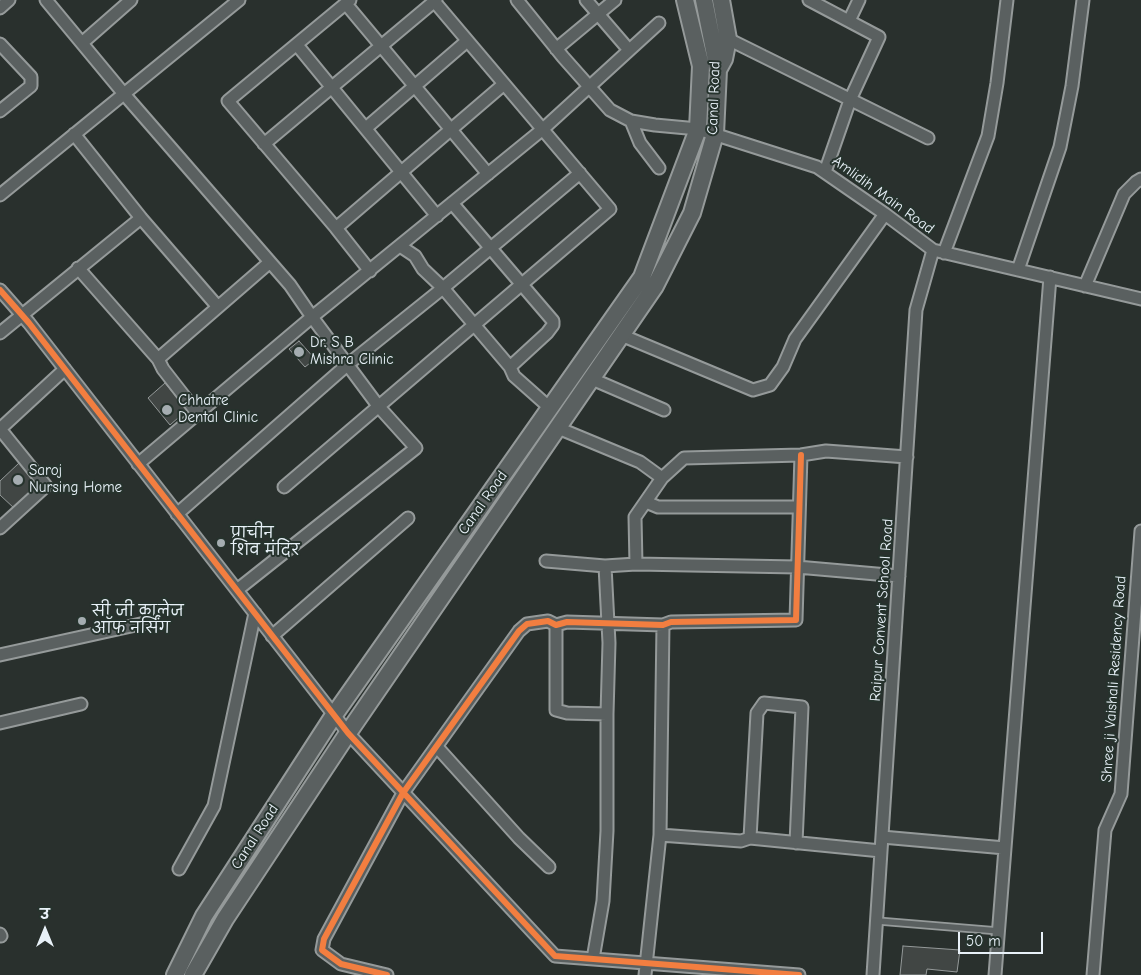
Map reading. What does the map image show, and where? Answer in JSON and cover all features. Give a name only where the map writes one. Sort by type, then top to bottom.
[{"type":"main road","name":"Canal Road","points":[[175,975],[204,916],[334,715],[642,277],[698,129],[701,66],[686,0]]},
{"type":"main road","name":"Canal Road","points":[[193,975],[225,919],[348,733],[655,286],[692,213],[715,134],[718,70],[704,0]]},
{"type":"main road","points":[[718,70],[724,59],[728,39],[720,0]]},
{"type":"street","points":[[0,8],[9,0]]},
{"type":"street","points":[[46,0],[124,94],[290,285],[378,407],[416,448],[237,590]]},
{"type":"street","points":[[82,43],[131,0]]},
{"type":"street","points":[[2,190],[239,0]]},
{"type":"street","points":[[586,0],[629,50]]},
{"type":"street","points":[[556,49],[615,0]]},
{"type":"street","points":[[809,0],[879,36],[850,100],[825,172]]},
{"type":"street","points":[[848,20],[859,0]]},
{"type":"street","name":"Raipur Convent School Road","points":[[873,975],[878,921],[916,310],[988,136],[997,83],[1007,0]]},
{"type":"street","points":[[1018,270],[1060,147],[1072,86],[1083,0]]},
{"type":"street","points":[[264,144],[434,1],[610,209],[284,487]]},
{"type":"street","name":"Amlidih Main Road","points":[[519,1],[556,49],[610,110],[631,121],[698,129],[817,167],[939,251],[1141,299]]},
{"type":"street","points":[[370,270],[228,101],[348,2],[381,46],[488,174]]},
{"type":"street","points":[[138,464],[370,270],[543,130],[659,23]]},
{"type":"street","points":[[728,39],[928,138]]},
{"type":"street","points":[[366,128],[467,41]]},
{"type":"street","points":[[0,44],[31,78],[31,86],[0,111]]},
{"type":"street","points":[[296,45],[437,216]]},
{"type":"street","points":[[336,228],[504,84]]},
{"type":"street","points":[[631,121],[640,144],[659,168]]},
{"type":"street","points":[[74,134],[141,218],[218,307]]},
{"type":"street","points":[[177,514],[347,365],[580,173]]},
{"type":"street","points":[[1085,286],[1124,194],[1141,179]]},
{"type":"street","points":[[452,203],[549,314],[553,321],[553,325],[547,333],[510,367]]},
{"type":"street","points":[[621,335],[752,390],[770,385],[783,367],[795,339],[885,214]]},
{"type":"street","points":[[0,333],[141,218]]},
{"type":"street","points":[[400,246],[415,256],[423,269],[442,288],[510,367],[514,376],[550,408]]},
{"type":"street","points":[[158,359],[270,262]]},
{"type":"street","points":[[78,268],[158,359],[163,370],[198,414]]},
{"type":"street","points":[[995,975],[1050,278]]},
{"type":"street","points":[[0,290],[22,315],[348,733],[555,956],[593,959],[645,969],[799,975]]},
{"type":"street","points":[[0,528],[46,486],[0,429],[65,370]]},
{"type":"street","points":[[592,378],[664,410]]},
{"type":"street","points":[[558,428],[640,462],[662,478]]},
{"type":"street","points":[[636,564],[635,516],[662,478],[684,458],[801,455],[826,450],[907,457]]},
{"type":"street","points":[[387,975],[338,969],[322,950],[324,939],[404,793],[519,631],[527,624],[548,621],[556,625],[567,622],[607,622],[664,625],[671,622],[796,620],[801,455]]},
{"type":"street","points":[[646,502],[658,507],[799,507]]},
{"type":"street","points":[[272,636],[408,518]]},
{"type":"street","name":"Shree ji Vaishali Residency Road","points":[[1093,975],[1105,830],[1121,794],[1141,531]]},
{"type":"street","points":[[546,561],[606,566],[636,564],[797,567],[899,576]]},
{"type":"street","points":[[593,959],[603,901],[607,831],[606,714],[609,643],[606,566]]},
{"type":"street","points":[[179,869],[214,806],[255,613]]},
{"type":"street","points":[[0,655],[145,623]]},
{"type":"street","points":[[556,625],[556,710],[567,713],[606,714]]},
{"type":"street","points":[[645,969],[660,835],[664,625]]},
{"type":"street","points":[[750,838],[757,713],[764,703],[802,707],[796,843]]},
{"type":"street","points":[[0,723],[81,704]]},
{"type":"street","points":[[437,748],[519,838],[549,867]]},
{"type":"street","points":[[660,835],[741,841],[750,838],[881,851]]},
{"type":"street","points":[[882,837],[1005,848]]},
{"type":"lane","points":[[878,921],[999,931]]},
{"type":"building","points":[[299,341],[315,359],[305,367],[289,349]]},
{"type":"building","points":[[165,383],[187,410],[170,425],[148,398]]},
{"type":"building","points":[[19,463],[40,484],[15,509],[0,495],[0,481]]},
{"type":"building","points":[[903,946],[960,950],[957,972],[927,969],[926,975],[900,975]]},
{"type":"cycle path","points":[[0,290],[29,323],[348,733],[555,956],[799,975]]},
{"type":"cycle path","points":[[387,975],[341,964],[322,950],[324,939],[403,793],[519,631],[527,624],[548,621],[556,625],[567,622],[663,625],[671,622],[796,620],[801,455]]},
{"type":"place","name":"Dr. S B Mishra Clinic","points":[[299,352]]},
{"type":"place","name":"Chhatre Dental Clinic","points":[[167,410]]},
{"type":"place","name":"Saroj Nursing Home","points":[[18,480]]},
{"type":"place","name":"प्राचीन शिव मंदिर","points":[[221,543]]},
{"type":"place","name":"सी जी कालेज ऑफ नर्सिंग","points":[[82,621]]}]
